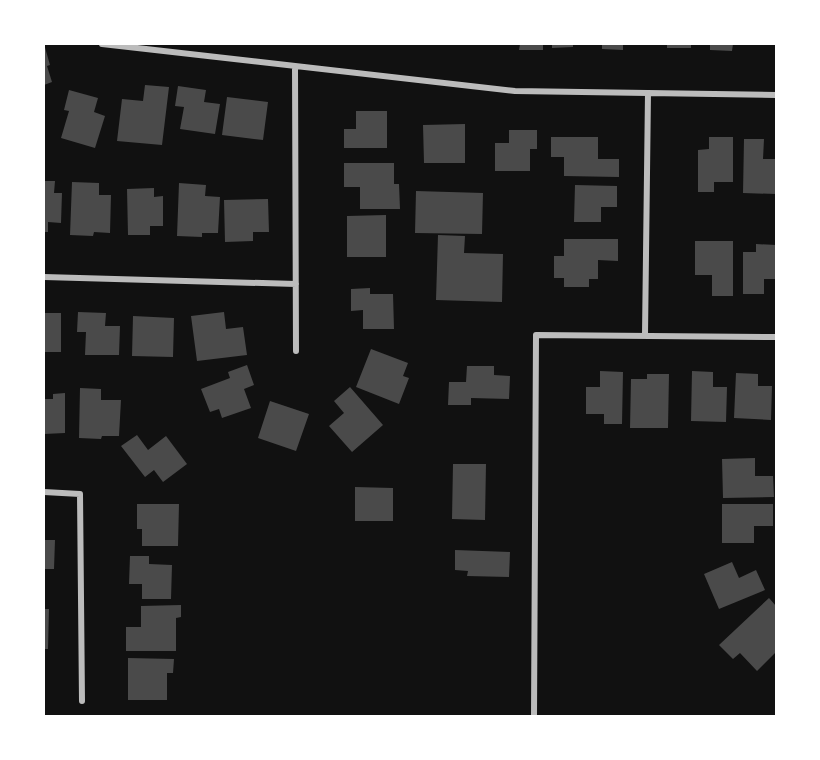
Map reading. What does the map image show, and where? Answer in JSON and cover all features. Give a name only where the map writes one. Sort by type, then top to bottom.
[{"type":"street","points":[[102,44],[515,91],[777,95]]},
{"type":"street","points":[[296,67],[296,351]]},
{"type":"street","points":[[645,336],[648,93]]},
{"type":"street","points":[[44,277],[296,284]]},
{"type":"street","points":[[534,717],[536,334],[777,337]]},
{"type":"street","points":[[44,492],[80,494],[82,701]]},
{"type":"building","points":[[44,44],[52,82],[44,85]]},
{"type":"building","points":[[520,44],[543,44],[543,50],[519,50]]},
{"type":"building","points":[[552,44],[573,44],[573,47],[552,48]]},
{"type":"building","points":[[602,44],[623,44],[623,50],[602,49]]},
{"type":"building","points":[[667,44],[691,44],[691,48],[667,48]]},
{"type":"building","points":[[710,44],[733,44],[732,51],[710,50]]},
{"type":"building","points":[[145,85],[169,87],[162,145],[117,141],[122,99],[143,101]]},
{"type":"building","points":[[178,86],[206,90],[204,102],[220,104],[215,134],[180,129],[184,107],[175,106]]},
{"type":"building","points":[[69,90],[98,98],[94,112],[105,116],[95,148],[61,138],[69,111],[64,110]]},
{"type":"building","points":[[227,97],[268,102],[263,140],[222,135]]},
{"type":"building","points":[[356,111],[387,111],[387,148],[344,148],[344,129],[356,129]]},
{"type":"building","points":[[465,124],[465,163],[424,163],[423,125]]},
{"type":"building","points":[[509,130],[537,130],[537,149],[530,149],[530,171],[495,171],[495,143],[509,143]]},
{"type":"building","points":[[551,137],[598,137],[598,159],[619,159],[619,177],[564,176],[564,157],[551,157]]},
{"type":"building","points":[[709,137],[733,137],[733,182],[714,182],[714,192],[698,192],[698,150],[709,149]]},
{"type":"building","points":[[744,139],[764,139],[763,159],[776,159],[776,194],[743,193]]},
{"type":"building","points":[[344,163],[394,163],[394,184],[399,184],[400,209],[360,209],[360,187],[344,187]]},
{"type":"building","points":[[44,181],[55,181],[54,193],[62,193],[61,223],[48,222],[48,232],[44,232]]},
{"type":"building","points":[[72,182],[99,183],[99,195],[111,195],[110,233],[94,232],[93,236],[70,235]]},
{"type":"building","points":[[179,183],[206,185],[205,196],[220,197],[218,233],[202,233],[202,237],[177,236]]},
{"type":"building","points":[[575,185],[617,186],[617,207],[601,207],[601,222],[574,222]]},
{"type":"building","points":[[154,188],[154,197],[163,196],[163,226],[150,226],[150,235],[128,235],[127,189]]},
{"type":"building","points":[[416,191],[483,193],[482,234],[415,233]]},
{"type":"building","points":[[268,199],[269,232],[253,232],[253,241],[225,242],[224,200]]},
{"type":"building","points":[[386,215],[386,257],[347,257],[347,216]]},
{"type":"building","points":[[438,235],[465,236],[464,253],[503,254],[502,302],[436,300]]},
{"type":"building","points":[[564,239],[618,239],[618,261],[598,260],[598,279],[589,279],[589,287],[564,287],[564,278],[554,278],[554,256],[564,256]]},
{"type":"building","points":[[695,241],[733,241],[733,296],[712,296],[712,275],[695,275]]},
{"type":"building","points":[[756,244],[776,245],[776,279],[764,279],[764,294],[743,294],[743,252],[756,252]]},
{"type":"building","points":[[370,288],[370,294],[393,294],[394,329],[363,329],[363,310],[351,311],[351,289]]},
{"type":"building","points":[[78,312],[106,313],[105,326],[120,326],[119,355],[85,355],[86,332],[77,332]]},
{"type":"building","points":[[224,312],[226,329],[243,327],[247,355],[197,361],[191,316]]},
{"type":"building","points":[[44,313],[61,313],[61,352],[44,352]]},
{"type":"building","points":[[133,316],[174,318],[173,357],[132,356]]},
{"type":"building","points":[[371,349],[408,363],[403,376],[409,378],[399,404],[356,387]]},
{"type":"building","points":[[247,365],[254,385],[244,389],[251,408],[222,418],[219,409],[210,412],[201,389],[230,378],[228,372]]},
{"type":"building","points":[[467,366],[494,366],[494,375],[510,376],[509,399],[471,398],[471,405],[448,405],[449,382],[466,382]]},
{"type":"building","points":[[600,371],[623,372],[622,424],[604,424],[604,414],[586,414],[586,387],[600,387]]},
{"type":"building","points":[[692,371],[713,372],[713,387],[727,387],[726,422],[691,421]]},
{"type":"building","points":[[736,373],[758,374],[758,386],[772,386],[771,420],[734,418]]},
{"type":"building","points":[[647,374],[669,374],[668,428],[630,428],[631,379],[647,379]]},
{"type":"building","points":[[350,387],[383,425],[352,452],[329,426],[344,413],[334,401]]},
{"type":"building","points":[[80,388],[101,389],[101,400],[121,400],[119,436],[102,436],[101,439],[79,438]]},
{"type":"building","points":[[65,393],[65,433],[44,434],[44,399],[53,399],[53,394]]},
{"type":"building","points":[[270,401],[309,414],[296,451],[258,438]]},
{"type":"building","points":[[137,435],[148,450],[166,436],[187,464],[163,482],[154,470],[145,477],[121,446]]},
{"type":"building","points":[[755,458],[755,476],[773,476],[774,497],[723,498],[722,459]]},
{"type":"building","points":[[453,464],[486,464],[485,520],[452,519]]},
{"type":"building","points":[[355,487],[393,488],[393,521],[355,521]]},
{"type":"building","points":[[137,504],[179,504],[178,546],[142,546],[142,529],[137,529]]},
{"type":"building","points":[[722,504],[773,504],[773,526],[754,526],[754,543],[722,543]]},
{"type":"building","points":[[44,540],[55,540],[54,569],[44,569]]},
{"type":"building","points":[[455,550],[510,552],[509,577],[467,576],[468,571],[455,570]]},
{"type":"building","points":[[130,556],[149,556],[149,564],[172,565],[171,599],[142,599],[142,584],[129,584]]},
{"type":"building","points":[[732,562],[739,578],[756,570],[765,590],[719,609],[704,574]]},
{"type":"building","points":[[769,598],[776,606],[776,652],[757,671],[740,653],[733,659],[719,645]]},
{"type":"building","points":[[181,605],[181,617],[176,618],[176,651],[126,651],[126,627],[141,627],[141,606]]},
{"type":"building","points":[[44,609],[49,609],[48,649],[44,649]]},
{"type":"building","points":[[128,658],[174,659],[173,673],[167,673],[167,700],[128,700]]}]
